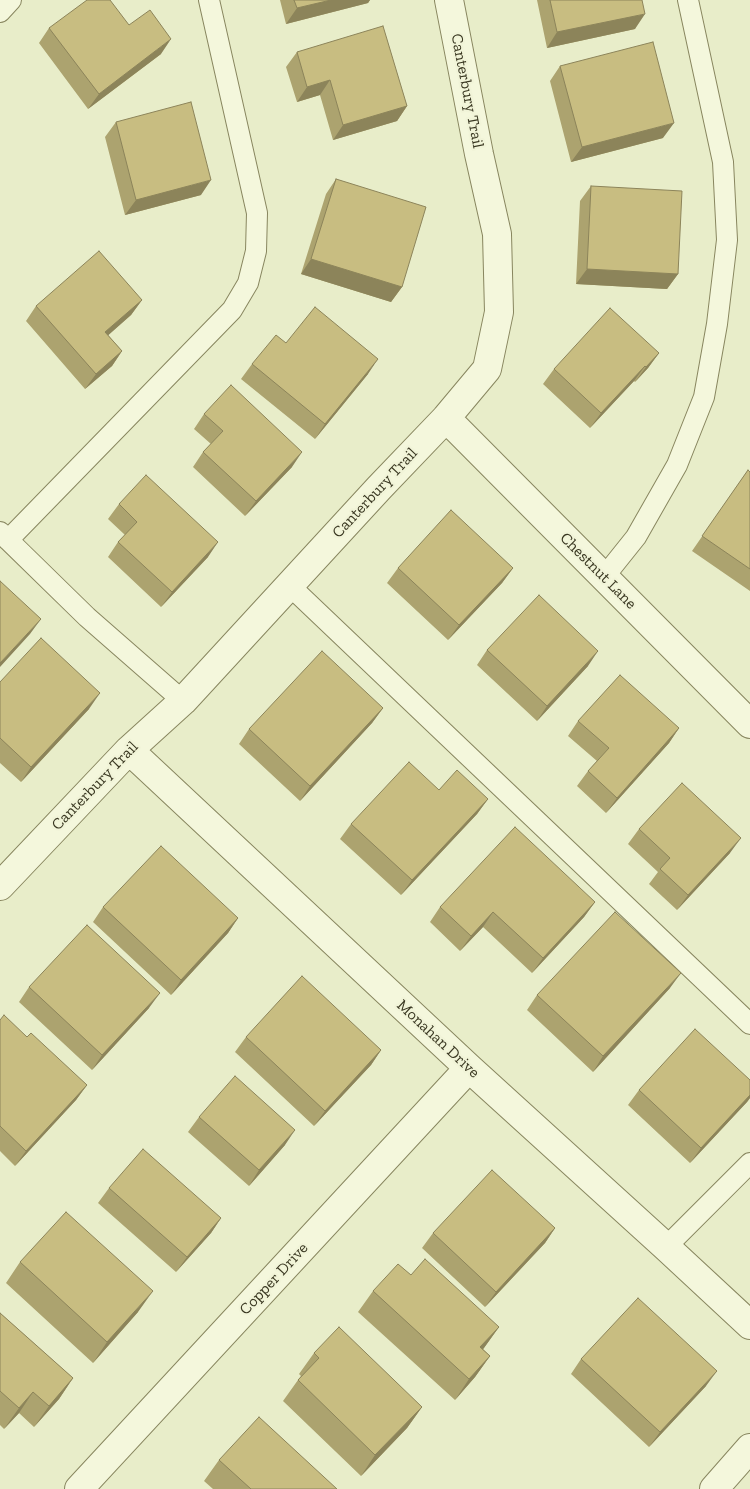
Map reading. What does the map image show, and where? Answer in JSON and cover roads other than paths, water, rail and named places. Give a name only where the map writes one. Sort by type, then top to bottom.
[{"type":"street","name":"Canterbury Trail","points":[[0,886],[129,750],[183,701],[378,488],[446,418],[487,370],[499,312],[497,234],[479,154],[449,0]]},
{"type":"street","name":"Chestnut Lane","points":[[446,418],[750,724]]},
{"type":"street","name":"Monahan Drive","points":[[129,750],[468,1068],[750,1325]]},
{"type":"street","name":"Copper Drive","points":[[79,1489],[468,1068]]},
{"type":"street","points":[[714,1489],[750,1448]]},
{"type":"lane","points":[[0,12],[11,0]]},
{"type":"lane","points":[[183,701],[87,617],[4,536],[232,310],[248,283],[256,251],[257,213],[209,0]]},
{"type":"lane","points":[[604,577],[636,537],[677,465],[704,397],[717,324],[726,240],[723,162],[688,0]]},
{"type":"lane","points":[[289,585],[750,1024]]},
{"type":"lane","points":[[666,1247],[750,1163]]}]
